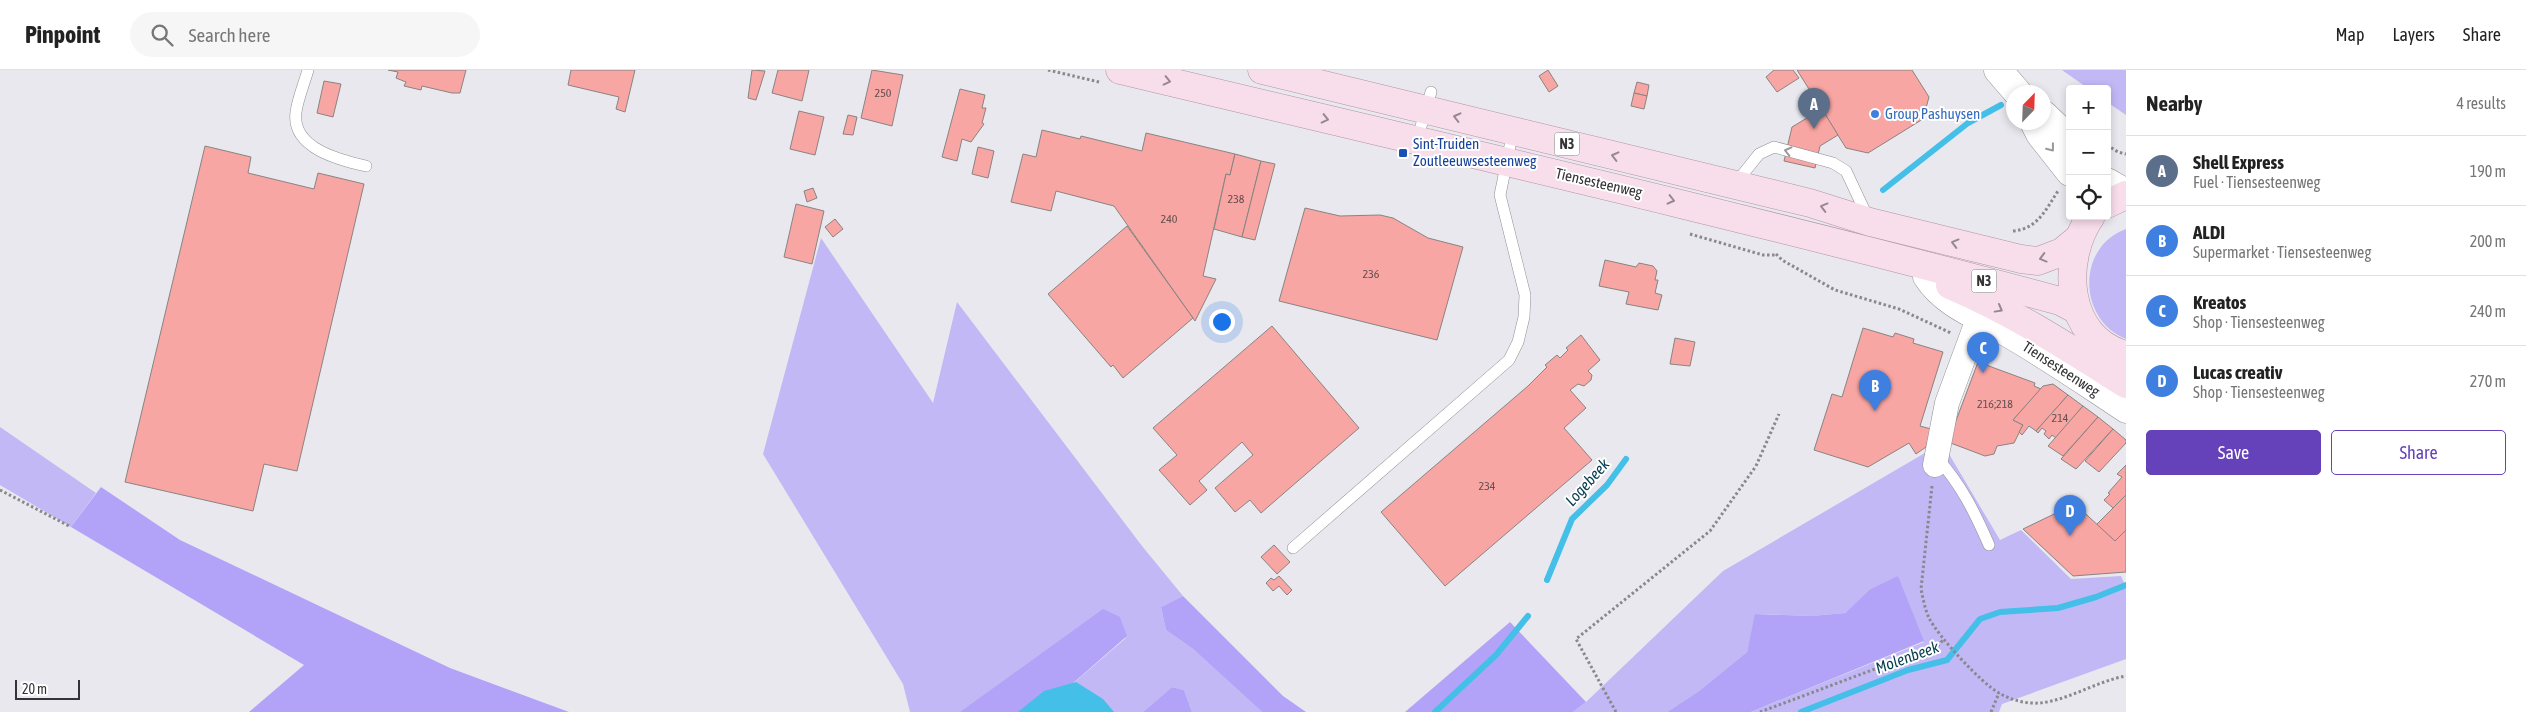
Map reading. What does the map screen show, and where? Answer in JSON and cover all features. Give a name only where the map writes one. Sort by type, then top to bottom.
[{"type":"main road","name":"Tiensesteenweg","points":[[1120,70],[1774,225],[1892,258],[1949,271],[2060,301],[2076,308]]},
{"type":"main road","name":"Tiensesteenweg","points":[[1262,70],[1428,100],[1513,131],[1846,213],[1870,222],[2002,256],[2038,261],[2062,252],[2088,222]]},
{"type":"main road","points":[[2111,202],[2126,194]]},
{"type":"main road","name":"N3","points":[[2088,222],[2073,266],[2073,292],[2076,308],[2090,332],[2098,340],[2109,348],[2126,355]]},
{"type":"main road","points":[[1892,258],[1925,277],[1951,285],[1988,303],[2052,338],[2126,384]]},
{"type":"street","points":[[1998,70],[2011,85]]},
{"type":"street","points":[[2051,122],[2066,136]]},
{"type":"street","points":[[2038,130],[2063,182]]},
{"type":"street","points":[[2111,185],[2126,194]]},
{"type":"street","name":"Tiensesteenweg","points":[[1925,277],[1939,294],[2126,411]]},
{"type":"street","points":[[1935,461],[1946,403],[1978,319]]},
{"type":"lane","points":[[308,70],[296,113],[299,132],[312,147],[342,161],[366,166]]},
{"type":"lane","points":[[1417,140],[1428,100]]},
{"type":"lane","points":[[1293,548],[1509,360],[1518,342],[1524,317],[1525,295],[1500,195],[1513,131]]},
{"type":"lane","points":[[1734,185],[1759,154],[1774,148],[1833,163],[1846,171],[1870,222]]},
{"type":"lane","points":[[1935,461],[1957,483],[1973,509],[1989,545]]},
{"type":"path","points":[[2111,148],[2126,154]]},
{"type":"path","points":[[2112,156],[2118,152]]},
{"type":"path","points":[[2008,231],[2016,231],[2030,226],[2043,216],[2063,182]]},
{"type":"path","points":[[1777,255],[1782,260],[1835,290],[1899,309],[1946,330],[1954,336],[1964,355]]},
{"type":"path","points":[[1616,712],[1576,639],[1710,531],[1756,466],[1779,414]]},
{"type":"path","points":[[1935,461],[1921,589],[1930,619],[1949,644],[1998,693],[2022,702],[2039,703],[2104,680],[2126,676]]},
{"type":"path","points":[[0,490],[71,527]]},
{"type":"path","points":[[1760,712],[1899,660],[1925,654],[1936,648],[1944,638]]},
{"type":"path","points":[[1991,712],[1998,693]]},
{"type":"shaded area","points":[[2062,70],[2126,70],[2126,115],[2111,105],[2111,85],[2083,85]]},
{"type":"shaded area","points":[[2126,229],[2126,339],[2110,330],[2099,316],[2092,301],[2089,284],[2091,267],[2098,251],[2110,238]]},
{"type":"shaded area","points":[[821,238],[933,403],[957,302],[1142,546],[1183,596],[1161,607],[1166,630],[1193,649],[1262,712],[1192,712],[1184,690],[1172,687],[1143,712],[1040,712],[1127,637],[960,712],[910,712],[903,684],[763,454]]},
{"type":"shaded area","points":[[0,427],[96,493],[71,527],[0,485]]},
{"type":"shaded area","points":[[1930,450],[1949,454],[2000,540],[2021,530],[2071,579],[2121,576],[2126,587],[2126,659],[2002,704],[1999,712],[1751,712],[1924,642],[1869,590],[1845,613],[1811,616],[1756,614],[1747,652],[1699,691],[1667,712],[1573,712],[1586,702],[1723,571]]},
{"type":"shaded area","points":[[101,487],[180,540],[450,668],[569,712],[249,712],[304,665],[71,527]]},
{"type":"shaded area","points":[[1898,576],[1924,641],[1751,712],[1667,712],[1699,691],[1747,652],[1755,614],[1811,616],[1845,613],[1869,590]]},
{"type":"shaded area","points":[[1183,596],[1283,696],[1306,712],[1262,712],[1193,649],[1166,630],[1161,607]]},
{"type":"shaded area","points":[[1103,609],[1120,617],[1127,636],[1040,712],[960,712]]},
{"type":"shaded area","points":[[1510,622],[1586,702],[1573,712],[1405,712]]},
{"type":"shaded area","points":[[1172,687],[1184,690],[1192,712],[1143,712]]},
{"type":"water","points":[[1076,682],[1103,699],[1114,712],[1018,712],[1044,691]]},
{"type":"building","points":[[388,70],[466,70],[460,93],[452,93],[422,86],[421,90],[404,86],[406,82],[396,78],[398,72]]},
{"type":"building","points":[[571,70],[635,70],[625,112],[616,109],[619,97],[568,85]]},
{"type":"building","points":[[752,70],[765,71],[756,100],[748,98]]},
{"type":"building","points":[[778,70],[809,70],[802,101],[772,93]]},
{"type":"building","points":[[872,70],[903,75],[892,126],[861,118]]},
{"type":"building","points":[[1548,70],[1558,86],[1549,92],[1539,76]]},
{"type":"building","points":[[1774,70],[1793,70],[1799,78],[1777,92],[1766,77]]},
{"type":"building","name":"Group Pashuysen","points":[[1797,70],[1912,70],[1929,97],[1923,119],[1868,153],[1846,148]]},
{"type":"building","points":[[324,81],[341,84],[333,117],[317,113]]},
{"type":"building","points":[[1637,82],[1649,85],[1647,96],[1634,93]]},
{"type":"building","points":[[960,89],[985,95],[982,108],[986,108],[982,123],[984,124],[971,142],[962,139],[957,161],[942,157]]},
{"type":"building","points":[[1634,93],[1647,96],[1644,109],[1631,106]]},
{"type":"building","points":[[1822,109],[1838,135],[1820,146],[1815,168],[1784,161],[1792,127]]},
{"type":"building","points":[[799,111],[824,117],[815,155],[790,149]]},
{"type":"building","points":[[848,115],[857,117],[853,135],[843,134]]},
{"type":"building","points":[[1042,130],[1080,139],[1081,136],[1142,151],[1146,133],[1235,154],[1230,175],[1226,174],[1203,276],[1216,279],[1195,321],[1114,206],[1056,191],[1051,211],[1011,202],[1023,154],[1036,157]]},
{"type":"building","points":[[205,146],[251,157],[248,173],[314,189],[318,173],[364,184],[297,471],[264,464],[253,511],[125,482]]},
{"type":"building","points":[[978,147],[994,151],[988,178],[972,174]]},
{"type":"building","points":[[1235,154],[1261,161],[1242,237],[1214,229],[1226,174],[1230,175]]},
{"type":"building","points":[[1261,161],[1275,164],[1255,240],[1242,237]]},
{"type":"building","points":[[813,188],[817,198],[807,202],[804,191]]},
{"type":"building","points":[[796,204],[824,211],[812,264],[784,257]]},
{"type":"building","points":[[1305,208],[1340,216],[1380,215],[1393,218],[1428,238],[1463,247],[1437,340],[1279,301]]},
{"type":"building","points":[[835,219],[843,229],[833,237],[825,227]]},
{"type":"building","points":[[1127,226],[1193,318],[1123,378],[1113,365],[1111,367],[1048,294]]},
{"type":"building","points":[[1605,260],[1636,267],[1639,263],[1653,266],[1657,271],[1655,280],[1658,280],[1655,293],[1662,295],[1658,310],[1626,304],[1629,292],[1599,286]]},
{"type":"building","points":[[1272,326],[1359,428],[1261,513],[1250,500],[1235,512],[1215,488],[1253,455],[1242,442],[1199,481],[1207,490],[1190,505],[1159,470],[1177,455],[1153,428]]},
{"type":"building","points":[[1863,328],[1893,337],[1895,333],[1914,339],[1913,343],[1943,352],[1920,426],[1931,429],[1926,447],[1916,454],[1909,443],[1868,467],[1814,450],[1832,394],[1842,397]]},
{"type":"building","points":[[1581,335],[1600,360],[1588,371],[1592,375],[1591,380],[1584,386],[1578,384],[1570,390],[1586,408],[1564,428],[1592,460],[1445,586],[1381,512],[1528,386],[1547,367],[1545,365],[1557,355],[1560,358],[1568,350],[1566,348]]},
{"type":"building","points":[[1675,338],[1695,342],[1690,366],[1670,364]]},
{"type":"building","points":[[1978,362],[2035,383],[2034,386],[2041,389],[2013,420],[2023,425],[2014,443],[1997,446],[1994,454],[1985,456],[1948,442]]},
{"type":"building","points":[[2053,384],[2068,395],[2036,431],[2029,426],[2022,435],[2019,432],[2023,425],[2013,420],[2043,386]]},
{"type":"building","points":[[2068,395],[2083,406],[2056,438],[2052,435],[2049,439],[2044,434],[2046,431],[2042,428],[2038,433],[2036,431]]},
{"type":"building","points":[[2083,406],[2098,417],[2063,456],[2048,446]]},
{"type":"building","points":[[2098,417],[2113,429],[2076,469],[2061,459]]},
{"type":"building","points":[[2113,429],[2126,440],[2126,443],[2099,472],[2085,461]]},
{"type":"building","points":[[2126,465],[2126,495],[2113,508],[2104,500],[2122,477],[2117,474]]},
{"type":"building","points":[[2126,495],[2126,530],[2115,541],[2096,525]]},
{"type":"building","points":[[2075,504],[2115,541],[2126,530],[2126,572],[2073,576],[2023,529]]},
{"type":"building","points":[[1274,545],[1290,562],[1277,574],[1261,557]]},
{"type":"building","points":[[1279,576],[1292,590],[1287,595],[1279,586],[1273,591],[1266,583],[1271,578],[1274,580]]},
{"type":"waterway","name":"Logebeek","points":[[1883,190],[1968,123],[2001,105]]},
{"type":"waterway","name":"Logebeek","points":[[1547,580],[1572,519],[1607,485],[1626,459]]},
{"type":"waterway","name":"Molenbeek","points":[[1801,712],[1908,670],[1947,660],[1980,619],[2000,612],[2058,608],[2096,597],[2126,585]]},
{"type":"waterway","name":"Logebeek","points":[[1435,712],[1496,655],[1528,616]]},
{"type":"place","name":"Group Pashuysen","points":[[1875,114]]},
{"type":"place","name":"Shell Express","points":[[1814,129]]},
{"type":"place","name":"Sint-Truiden Zoutleeuwsesteenweg","points":[[1403,153]]},
{"type":"place","name":"Kreatos","points":[[1983,373]]},
{"type":"place","name":"ALDI","points":[[1875,411]]},
{"type":"place","name":"Lucas creativ","points":[[2070,536]]}]
